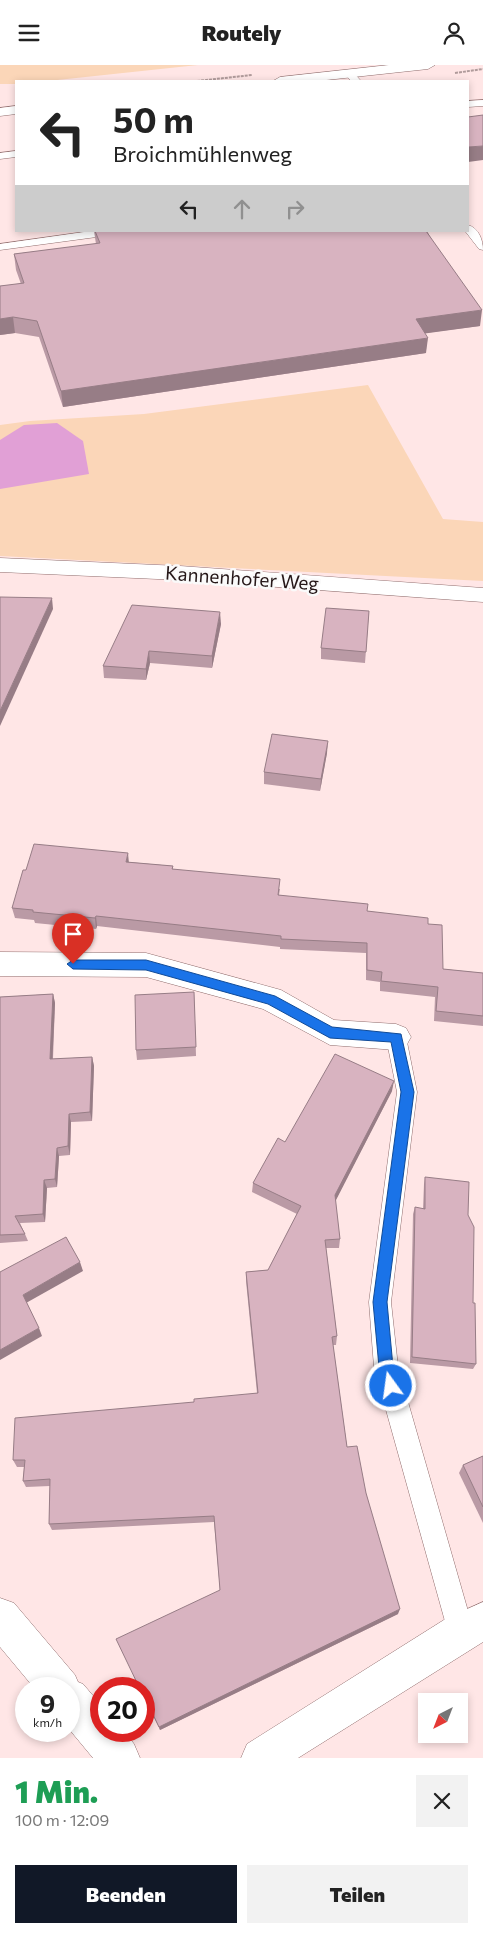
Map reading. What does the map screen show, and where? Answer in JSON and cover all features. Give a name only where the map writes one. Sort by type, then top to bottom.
[{"type":"street","points":[[298,80],[353,77],[428,65]]},
{"type":"street","points":[[0,112],[15,111]]},
{"type":"street","name":"Kannenhofer Weg","points":[[0,565],[180,573],[483,595]]},
{"type":"street","points":[[0,964],[146,965],[271,999],[330,1032],[396,1037]]},
{"type":"street","points":[[0,1617],[51,1677]]},
{"type":"street","points":[[261,1758],[472,1627]]},
{"type":"street","points":[[80,1711],[120,1758]]},
{"type":"lane","points":[[469,104],[483,103]]},
{"type":"lane","points":[[0,156],[15,154]]},
{"type":"lane","points":[[469,229],[483,247]]},
{"type":"lane","points":[[0,247],[104,233]]},
{"type":"lane","points":[[396,1037],[407,1092],[380,1302],[386,1367],[472,1627]]},
{"type":"shaded area","points":[[0,65],[198,65],[57,80],[15,80],[15,84],[0,84]]},
{"type":"shaded area","points":[[368,385],[443,519],[483,522],[483,581],[0,556],[0,425],[30,421],[144,414]]},
{"type":"shaded area","points":[[57,423],[83,441],[89,474],[0,489],[0,440],[24,425]]},
{"type":"building","points":[[483,115],[483,146],[469,147],[469,117]]},
{"type":"building","points":[[95,232],[427,232],[482,310],[416,319],[428,338],[61,391],[37,321],[13,317],[0,319],[0,286],[24,283],[14,254],[100,243]]},
{"type":"building","points":[[0,597],[52,598],[0,711]]},
{"type":"building","points":[[132,605],[220,612],[212,656],[149,651],[146,669],[103,666]]},
{"type":"building","points":[[326,608],[369,611],[366,652],[321,648]]},
{"type":"building","points":[[272,734],[328,741],[321,779],[264,772]]},
{"type":"building","points":[[34,844],[128,853],[126,862],[173,866],[172,869],[280,879],[278,895],[368,904],[367,911],[428,918],[428,924],[442,925],[443,969],[483,973],[483,1016],[436,1011],[438,987],[381,981],[382,972],[367,970],[367,943],[281,939],[281,936],[96,916],[95,918],[33,912],[33,910],[12,908],[23,870],[26,870]]},
{"type":"building","points":[[194,992],[196,1047],[136,1050],[135,995]]},
{"type":"building","points":[[53,994],[50,1059],[92,1057],[90,1112],[69,1114],[68,1146],[57,1148],[55,1179],[44,1180],[43,1214],[15,1216],[25,1234],[0,1235],[0,997]]},
{"type":"building","points":[[335,1054],[394,1081],[335,1195],[340,1239],[325,1240],[337,1336],[332,1337],[347,1447],[357,1446],[366,1493],[400,1609],[159,1727],[155,1719],[155,1677],[134,1677],[116,1639],[220,1590],[214,1516],[49,1524],[50,1479],[23,1481],[25,1460],[13,1460],[15,1418],[194,1402],[194,1399],[258,1393],[246,1272],[268,1270],[301,1206],[253,1183],[278,1138],[285,1142]]},
{"type":"building","points":[[425,1177],[469,1182],[468,1215],[474,1227],[473,1303],[475,1303],[476,1364],[412,1357],[415,1207],[425,1209]]},
{"type":"building","points":[[66,1237],[80,1262],[23,1295],[39,1328],[0,1350],[0,1272]]},
{"type":"building","points":[[483,1456],[483,1507],[463,1465]]},
{"type":"route","points":[[73,964],[146,965],[271,999],[330,1032],[396,1037],[407,1092],[380,1302],[386,1367],[391,1386]]}]
